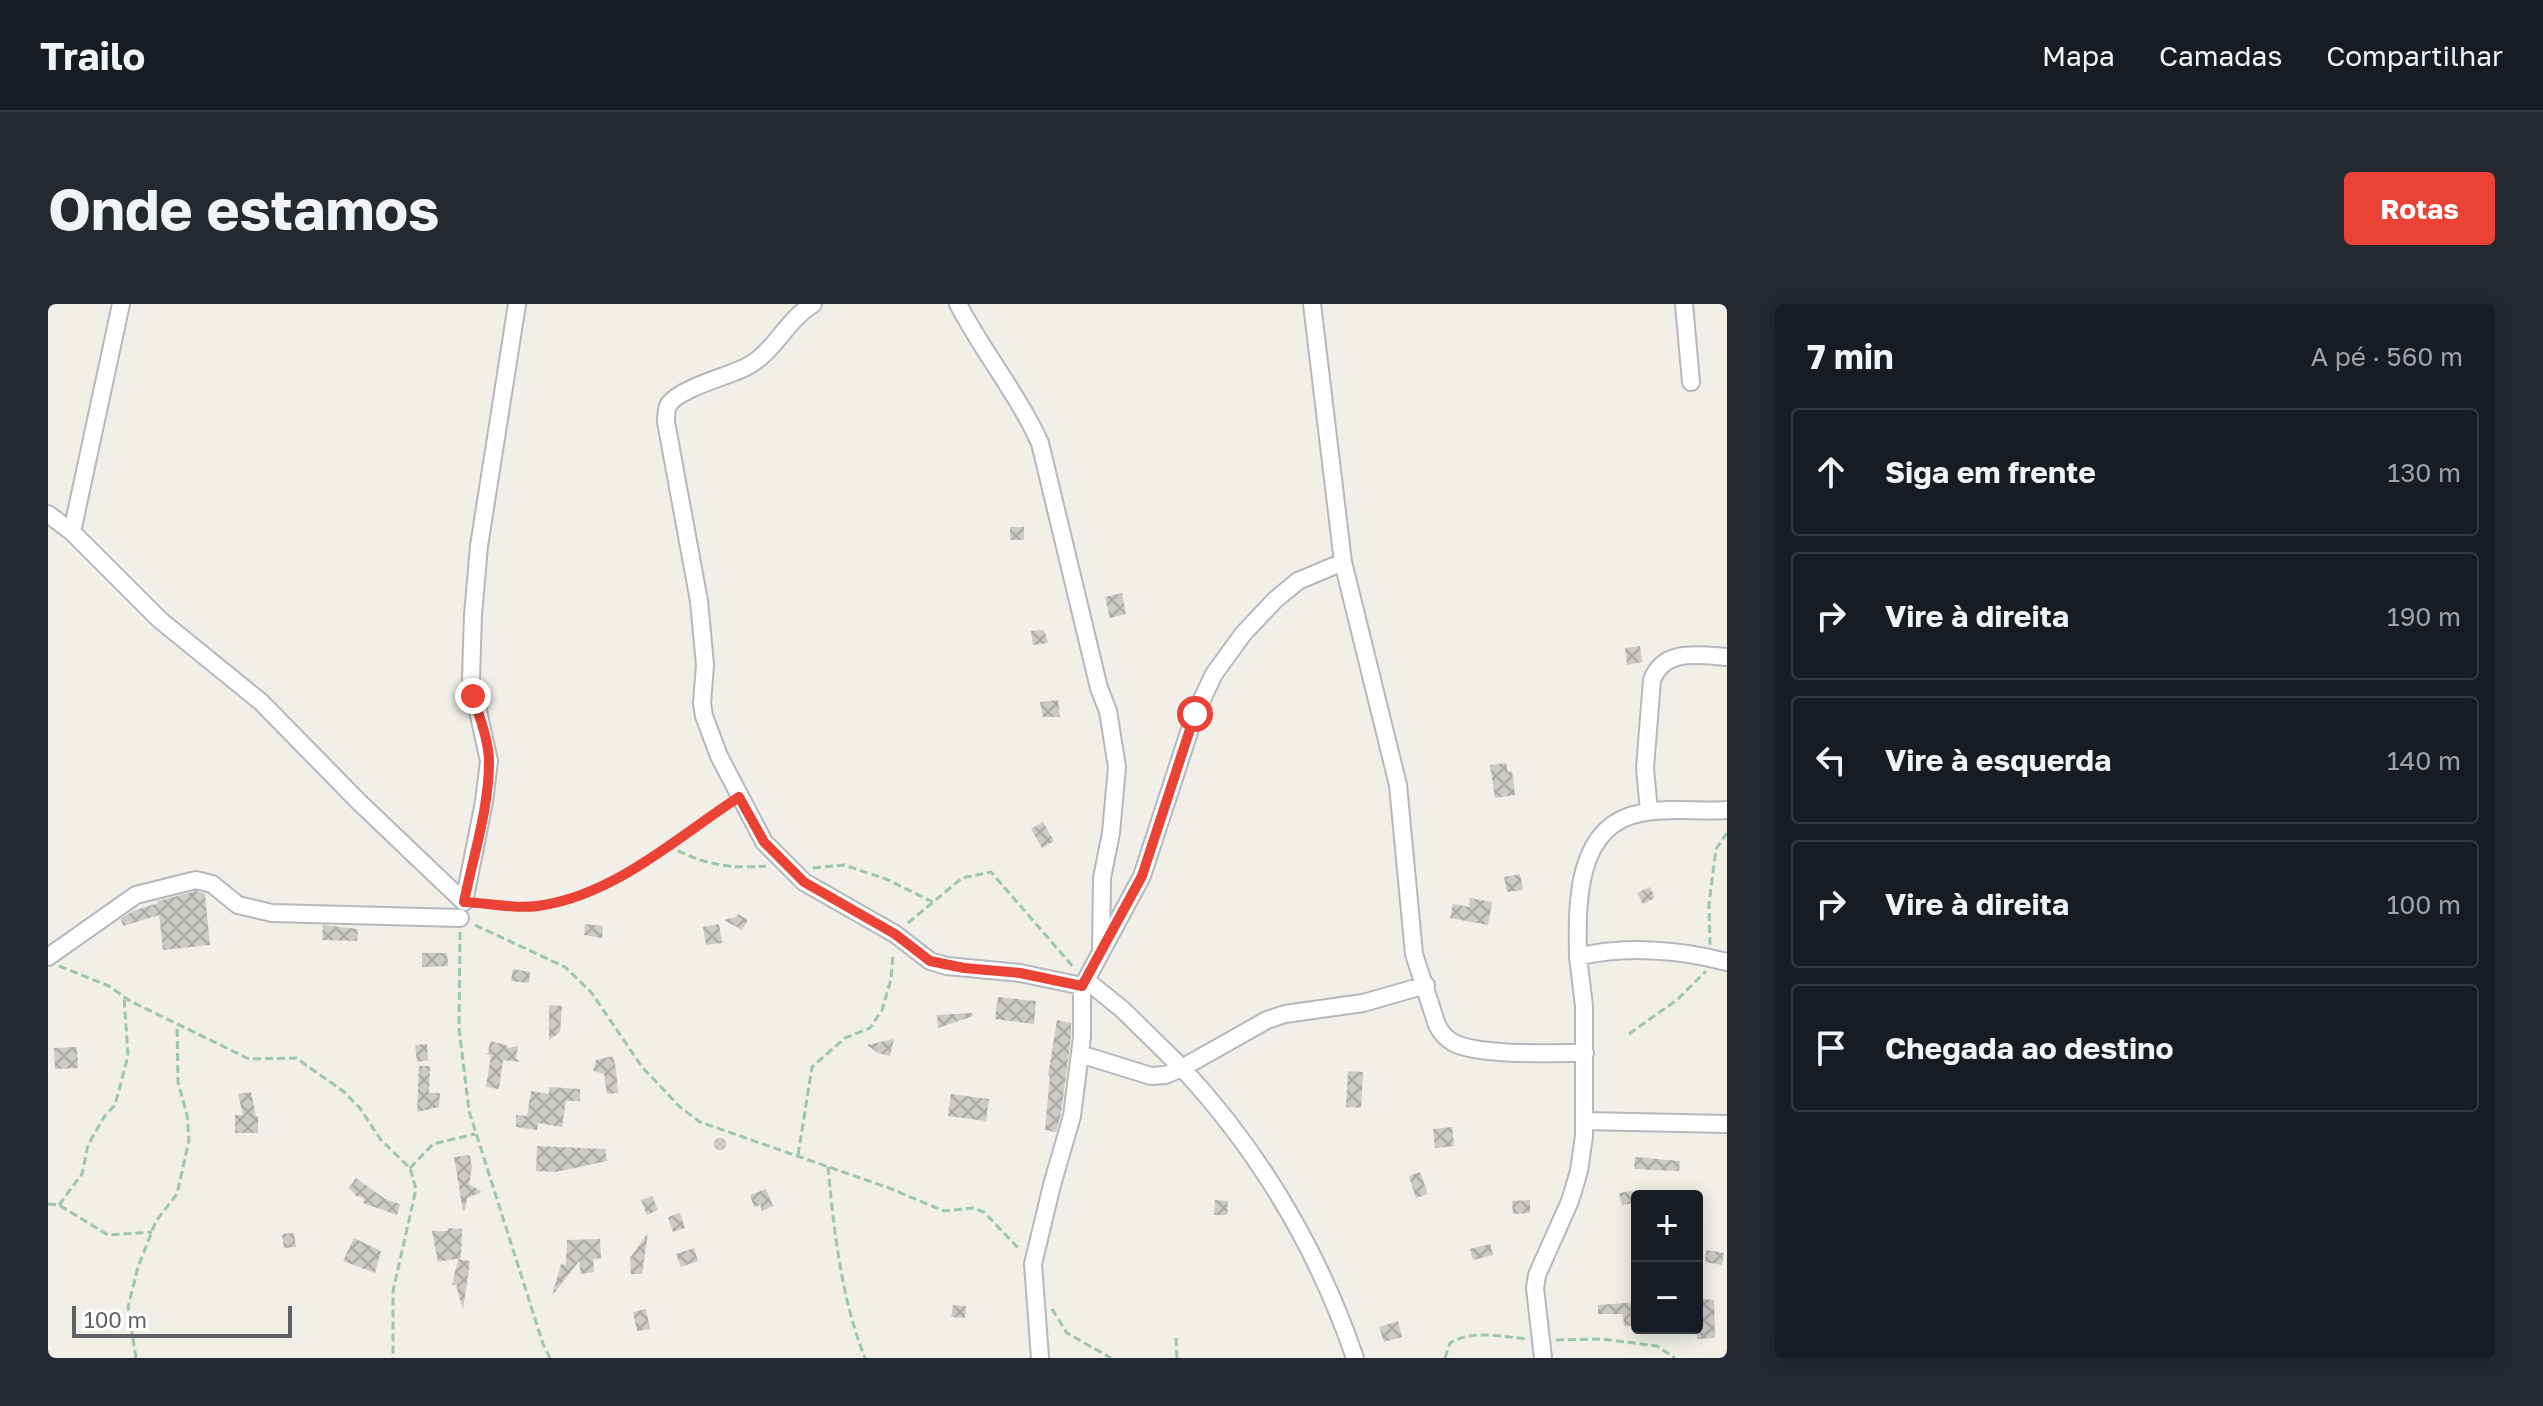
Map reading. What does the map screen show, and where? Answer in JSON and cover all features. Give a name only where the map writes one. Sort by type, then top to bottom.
[{"type":"street","points":[[72,532],[121,304]]},
{"type":"street","points":[[462,910],[489,761],[471,679],[474,601],[479,546],[517,304]]},
{"type":"street","points":[[813,304],[760,358],[670,402],[666,414],[699,601],[705,665],[704,716],[739,797],[764,842],[804,882],[895,934],[930,961],[947,966],[1003,970],[1084,983],[1123,1010],[1182,1068],[1234,1129],[1287,1208],[1332,1297],[1355,1358]]},
{"type":"street","points":[[958,304],[983,350],[1027,414],[1040,443],[1099,688],[1108,711],[1117,767],[1112,822],[1102,878],[1101,952]]},
{"type":"street","points":[[1312,304],[1343,562],[1398,785],[1414,954],[1437,1025],[1453,1042],[1477,1051],[1585,1053]]},
{"type":"street","points":[[1684,304],[1691,382]]},
{"type":"street","points":[[48,514],[72,532],[160,620],[261,702],[462,910]]},
{"type":"street","points":[[1040,1358],[1033,1264],[1072,1116],[1084,983],[1142,876],[1195,714],[1214,674],[1243,634],[1275,600],[1298,581],[1343,562]]},
{"type":"street","points":[[1649,811],[1645,768],[1655,671],[1666,660],[1673,658],[1699,654],[1727,657]]},
{"type":"street","points":[[1543,1358],[1535,1288],[1537,1275],[1570,1201],[1579,1171],[1584,1121],[1585,1053],[1577,906],[1583,870],[1602,834],[1624,816],[1649,811],[1727,810]]},
{"type":"street","points":[[48,959],[136,895],[196,880],[212,884],[238,905],[272,913],[462,910]]},
{"type":"street","points":[[1578,957],[1597,952],[1674,951],[1696,953],[1727,962]]},
{"type":"street","points":[[1080,1054],[1151,1076],[1165,1075],[1267,1020],[1285,1014],[1363,1003],[1426,985]]},
{"type":"street","points":[[1584,1121],[1727,1124]]},
{"type":"path","points":[[462,910],[542,906],[576,897],[627,872],[739,797]]},
{"type":"path","points":[[798,1156],[812,1067],[845,1038],[870,1028],[882,1010],[891,979],[895,934],[962,878],[991,872],[1084,983]]},
{"type":"path","points":[[462,910],[459,1028],[469,1111],[538,1330],[550,1358]]},
{"type":"path","points":[[462,910],[565,967],[591,992],[642,1067],[680,1107],[700,1122],[944,1211],[973,1208],[984,1212],[1033,1264]]},
{"type":"path","points":[[48,959],[109,986],[177,1025],[249,1059],[296,1058],[343,1091],[359,1107],[381,1140],[410,1168],[416,1189],[393,1291],[393,1358]]},
{"type":"path","points":[[59,1205],[82,1174],[88,1145],[104,1117],[115,1105],[128,1056],[124,996]]},
{"type":"path","points":[[136,1358],[128,1307],[138,1267],[156,1221],[177,1194],[189,1140],[187,1115],[178,1082],[177,1025]]},
{"type":"path","points":[[410,1168],[433,1144],[476,1134]]},
{"type":"path","points":[[828,1167],[834,1234],[865,1358]]},
{"type":"path","points":[[48,1204],[59,1205],[108,1235],[152,1232]]},
{"type":"path","points":[[1050,1306],[1067,1333],[1111,1358]]},
{"type":"path","points":[[1445,1358],[1450,1343],[1461,1336],[1478,1335],[1541,1340],[1602,1339],[1657,1346],[1675,1358]]},
{"type":"path","points":[[1176,1338],[1177,1358]]},
{"type":"building","points":[[1010,527],[1024,527],[1024,540],[1010,540]]},
{"type":"building","points":[[1122,593],[1126,614],[1110,618],[1105,597]]},
{"type":"building","points":[[1044,630],[1048,643],[1033,645],[1031,631]]},
{"type":"building","points":[[1640,646],[1642,662],[1627,665],[1625,648]]},
{"type":"building","points":[[1058,700],[1060,717],[1043,717],[1040,702]]},
{"type":"building","points":[[1506,763],[1508,772],[1512,771],[1515,795],[1495,798],[1490,765]]},
{"type":"building","points":[[1043,822],[1054,841],[1042,848],[1031,829]]},
{"type":"building","points":[[1520,874],[1523,890],[1507,892],[1504,877]]},
{"type":"building","points":[[1650,887],[1655,898],[1643,904],[1637,893]]},
{"type":"building","points":[[196,891],[205,894],[210,945],[163,950],[159,915],[123,926],[121,919],[133,911]]},
{"type":"building","points":[[1470,898],[1492,902],[1488,925],[1450,918],[1453,904],[1469,907]]},
{"type":"building","points":[[738,914],[748,920],[742,930],[724,920]]},
{"type":"building","points":[[585,924],[603,926],[602,938],[584,935]]},
{"type":"building","points":[[719,924],[722,943],[706,945],[703,927]]},
{"type":"building","points":[[323,925],[358,929],[357,941],[322,940]]},
{"type":"building","points":[[422,953],[447,953],[448,966],[422,967]]},
{"type":"building","points":[[513,969],[530,972],[529,983],[511,981]]},
{"type":"building","points":[[998,997],[1036,1001],[1034,1024],[995,1019]]},
{"type":"building","points":[[549,1005],[562,1006],[560,1032],[549,1040]]},
{"type":"building","points":[[972,1013],[973,1016],[938,1028],[937,1015]]},
{"type":"building","points":[[1057,1020],[1071,1023],[1071,1036],[1056,1132],[1045,1130],[1048,1076]]},
{"type":"building","points":[[894,1039],[890,1056],[878,1053],[867,1045]]},
{"type":"building","points":[[490,1041],[508,1048],[518,1046],[516,1058],[520,1062],[503,1060],[499,1089],[486,1087],[491,1055],[484,1054],[488,1053]]},
{"type":"building","points":[[427,1044],[428,1060],[417,1062],[415,1045]]},
{"type":"building","points":[[77,1047],[78,1068],[55,1069],[54,1048]]},
{"type":"building","points":[[613,1056],[618,1093],[607,1094],[604,1074],[593,1071],[596,1060]]},
{"type":"building","points":[[419,1066],[430,1066],[429,1093],[440,1093],[439,1107],[417,1112]]},
{"type":"building","points":[[1348,1071],[1363,1072],[1361,1108],[1346,1107]]},
{"type":"building","points":[[549,1087],[580,1089],[580,1101],[566,1101],[562,1127],[538,1123],[537,1130],[516,1127],[516,1115],[527,1116],[531,1091],[549,1094]]},
{"type":"building","points":[[251,1092],[258,1116],[258,1133],[235,1133],[235,1115],[243,1115],[238,1094]]},
{"type":"building","points":[[951,1094],[989,1099],[986,1121],[948,1116]]},
{"type":"building","points":[[1452,1127],[1454,1146],[1435,1148],[1433,1129]]},
{"type":"building","points":[[720,1138],[726,1144],[720,1150],[714,1144]]},
{"type":"building","points":[[537,1146],[605,1149],[607,1161],[556,1172],[536,1171]]},
{"type":"building","points":[[470,1155],[472,1167],[469,1184],[482,1192],[467,1198],[463,1211],[454,1157]]},
{"type":"building","points":[[1635,1157],[1680,1161],[1679,1171],[1634,1169]]},
{"type":"building","points":[[1420,1172],[1428,1194],[1416,1198],[1409,1176]]},
{"type":"building","points":[[356,1178],[385,1199],[400,1204],[397,1215],[363,1203],[365,1198],[356,1196],[349,1188]]},
{"type":"building","points":[[766,1189],[773,1206],[762,1211],[760,1205],[754,1207],[750,1195]]},
{"type":"building","points":[[1631,1191],[1631,1204],[1622,1205],[1619,1193]]},
{"type":"building","points":[[652,1196],[658,1210],[647,1215],[641,1200]]},
{"type":"building","points":[[1215,1200],[1228,1201],[1227,1215],[1214,1215]]},
{"type":"building","points":[[1530,1200],[1530,1213],[1513,1214],[1512,1201]]},
{"type":"building","points":[[680,1213],[685,1228],[673,1232],[668,1217]]},
{"type":"building","points":[[448,1228],[462,1229],[461,1258],[438,1262],[432,1231],[448,1231]]},
{"type":"building","points":[[294,1233],[296,1247],[284,1248],[282,1234]]},
{"type":"building","points":[[648,1233],[642,1274],[631,1274],[630,1258]]},
{"type":"building","points":[[354,1238],[381,1251],[375,1273],[343,1261]]},
{"type":"building","points":[[600,1239],[601,1258],[593,1259],[594,1272],[581,1274],[579,1261],[552,1296],[561,1264],[566,1265],[567,1240]]},
{"type":"building","points":[[1490,1244],[1493,1255],[1473,1260],[1470,1249]]},
{"type":"building","points":[[694,1248],[698,1261],[681,1267],[676,1254]]},
{"type":"building","points":[[1706,1250],[1724,1253],[1722,1265],[1705,1262]]},
{"type":"building","points":[[458,1259],[470,1261],[463,1310],[456,1285],[452,1285]]},
{"type":"building","points":[[1703,1299],[1714,1300],[1715,1338],[1697,1339],[1697,1334],[1703,1334]]},
{"type":"building","points":[[1631,1302],[1631,1325],[1624,1326],[1623,1314],[1598,1314],[1598,1305]]},
{"type":"building","points":[[953,1305],[966,1306],[965,1318],[951,1317]]},
{"type":"building","points":[[646,1309],[650,1329],[637,1331],[633,1312]]},
{"type":"building","points":[[1398,1321],[1402,1337],[1384,1342],[1379,1327]]},
{"type":"route","points":[[473,696],[489,761],[464,902],[542,906],[576,897],[627,872],[739,797],[764,842],[804,882],[895,934],[930,961],[947,966],[1003,970],[1082,986],[1142,876],[1195,714]]}]
